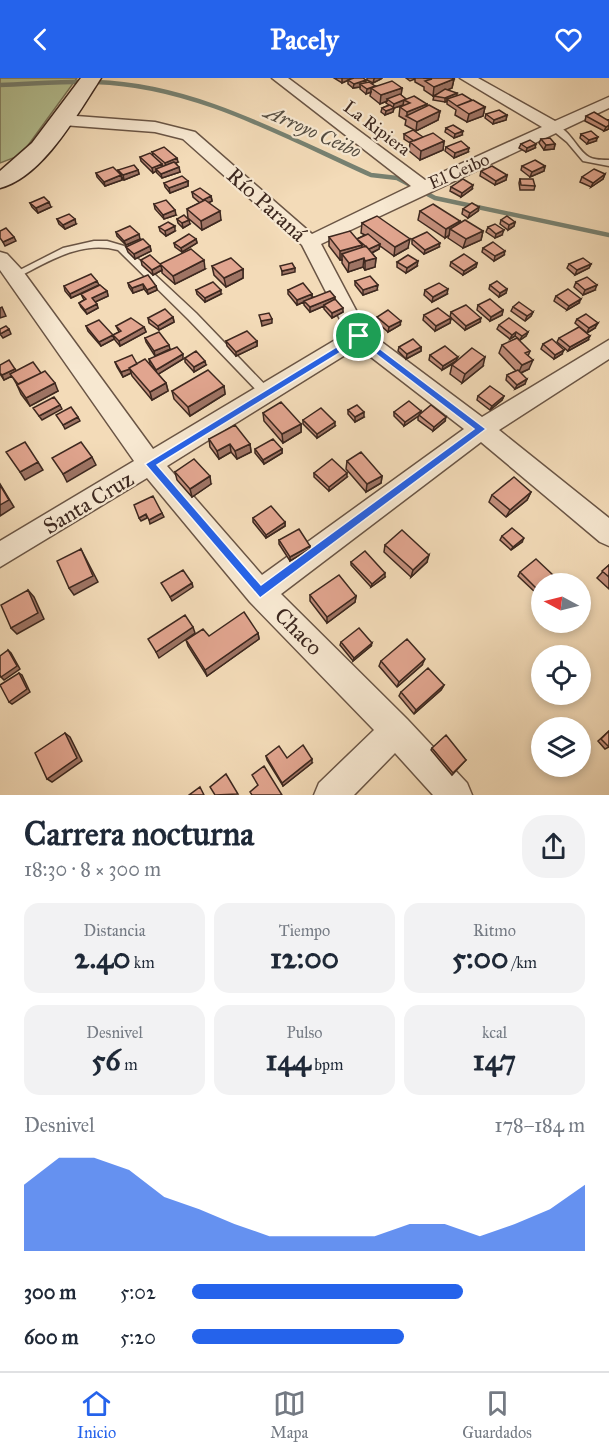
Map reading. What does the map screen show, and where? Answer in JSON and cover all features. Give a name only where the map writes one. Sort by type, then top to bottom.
[{"type":"main road","points":[[0,181],[34,157],[87,84]]},
{"type":"street","points":[[467,78],[554,127]]},
{"type":"street","name":"La Ripiera","points":[[285,79],[430,185]]},
{"type":"street","name":"El Ceibo","points":[[310,242],[400,196],[430,185],[609,102]]},
{"type":"street","name":"Río Paraná","points":[[63,120],[155,127],[189,135],[310,242],[359,336],[481,429],[609,534]]},
{"type":"street","name":"Chaco","points":[[5,272],[150,464],[260,593],[396,730],[455,795]]},
{"type":"street","name":"Santa Cruz","points":[[0,555],[359,336]]},
{"type":"street","points":[[260,593],[481,429],[609,348]]},
{"type":"street","points":[[331,795],[396,730]]},
{"type":"lane","points":[[554,127],[570,140],[586,159],[609,163]]},
{"type":"lane","points":[[5,272],[89,243],[108,242],[122,248],[267,394]]},
{"type":"green space","points":[[0,78],[77,78],[21,155],[0,163]]},
{"type":"building","points":[[354,78],[366,80],[354,84],[348,80]]},
{"type":"building","points":[[423,78],[454,79],[434,87],[425,81],[432,79]]},
{"type":"building","points":[[392,81],[402,88],[381,95],[371,88]]},
{"type":"building","points":[[369,82],[375,86],[367,89],[360,84]]},
{"type":"building","points":[[445,89],[457,93],[445,98],[434,96]]},
{"type":"building","points":[[400,94],[406,99],[394,104],[387,99]]},
{"type":"building","points":[[462,94],[472,100],[457,106],[447,99]]},
{"type":"building","points":[[414,96],[427,104],[407,112],[400,107],[410,103],[404,100]]},
{"type":"building","points":[[473,100],[485,107],[469,114],[457,106]]},
{"type":"building","points":[[390,105],[394,108],[386,111],[382,108]]},
{"type":"building","points":[[429,105],[440,111],[417,122],[406,116]]},
{"type":"building","points":[[499,110],[507,115],[494,120],[486,114]]},
{"type":"building","points":[[594,112],[609,121],[609,125],[606,127],[586,116]]},
{"type":"building","points":[[453,125],[463,131],[455,134],[446,128]]},
{"type":"building","points":[[413,130],[423,137],[414,141],[404,134]]},
{"type":"building","points":[[591,131],[598,137],[589,140],[581,134]]},
{"type":"building","points":[[433,133],[444,141],[421,151],[410,142]]},
{"type":"building","points":[[550,138],[555,144],[546,145],[541,139]]},
{"type":"building","points":[[530,140],[536,144],[527,148],[521,144]]},
{"type":"building","points":[[461,141],[469,148],[455,153],[446,147]]},
{"type":"building","points":[[164,147],[177,158],[165,163],[152,152]]},
{"type":"building","points":[[150,153],[162,164],[152,168],[140,157]]},
{"type":"building","points":[[535,160],[545,166],[532,172],[522,166]]},
{"type":"building","points":[[174,162],[179,167],[161,174],[156,169]]},
{"type":"building","points":[[134,165],[138,170],[123,175],[118,170]]},
{"type":"building","points":[[492,166],[507,175],[496,181],[481,171]]},
{"type":"building","points":[[113,167],[121,175],[104,182],[96,173]]},
{"type":"building","points":[[594,169],[605,174],[593,183],[582,177]]},
{"type":"building","points":[[182,176],[188,181],[169,188],[164,183]]},
{"type":"building","points":[[463,179],[473,185],[462,193],[451,187]]},
{"type":"building","points":[[520,179],[533,179],[535,186],[521,185]]},
{"type":"building","points":[[200,188],[211,196],[203,200],[192,192]]},
{"type":"building","points":[[44,197],[49,202],[36,208],[30,203]]},
{"type":"building","points":[[166,200],[175,210],[163,215],[154,204]]},
{"type":"building","points":[[205,200],[220,211],[201,221],[187,209]]},
{"type":"building","points":[[472,203],[479,207],[470,213],[463,209]]},
{"type":"building","points":[[433,204],[460,221],[446,229],[420,211]]},
{"type":"building","points":[[69,214],[75,219],[63,225],[57,219]]},
{"type":"building","points":[[184,215],[189,220],[182,223],[177,219]]},
{"type":"building","points":[[377,216],[410,239],[395,247],[362,223]]},
{"type":"building","points":[[507,216],[515,222],[509,225],[501,220]]},
{"type":"building","points":[[465,220],[483,231],[466,239],[450,229]]},
{"type":"building","points":[[168,222],[175,226],[165,231],[159,227]]},
{"type":"building","points":[[495,224],[504,230],[496,234],[488,227]]},
{"type":"building","points":[[130,226],[139,234],[124,241],[116,232]]},
{"type":"building","points":[[6,228],[14,237],[3,242],[0,238],[0,231]]},
{"type":"building","points":[[350,231],[362,245],[340,251],[329,237]]},
{"type":"building","points":[[427,232],[440,243],[425,250],[412,239]]},
{"type":"building","points":[[189,234],[196,239],[181,248],[174,243]]},
{"type":"building","points":[[368,234],[380,244],[369,249],[357,239]]},
{"type":"building","points":[[143,239],[150,246],[134,254],[126,247]]},
{"type":"building","points":[[493,242],[505,251],[495,256],[483,248]]},
{"type":"building","points":[[366,246],[376,258],[365,261],[364,258],[349,263],[342,254]]},
{"type":"building","points":[[191,249],[204,260],[173,276],[160,264]]},
{"type":"building","points":[[464,254],[477,263],[464,271],[451,262]]},
{"type":"building","points":[[150,255],[161,265],[152,270],[141,260]]},
{"type":"building","points":[[408,255],[418,261],[407,268],[397,262]]},
{"type":"building","points":[[231,258],[243,269],[224,278],[212,266]]},
{"type":"building","points":[[583,258],[591,264],[577,270],[569,264]]},
{"type":"building","points":[[292,263],[295,268],[282,271],[280,266]]},
{"type":"building","points":[[91,274],[97,281],[70,294],[64,286]]},
{"type":"building","points":[[148,275],[156,286],[147,290],[143,284],[132,288],[128,283]]},
{"type":"building","points":[[370,276],[378,285],[363,290],[355,281]]},
{"type":"building","points":[[587,277],[597,285],[585,290],[576,282]]},
{"type":"building","points":[[497,281],[507,289],[500,293],[490,285]]},
{"type":"building","points":[[213,282],[221,290],[205,298],[196,290]]},
{"type":"building","points":[[303,283],[312,294],[297,300],[288,290]]},
{"type":"building","points":[[439,283],[448,289],[433,297],[425,290]]},
{"type":"building","points":[[100,285],[107,291],[92,298],[97,304],[85,310],[79,303],[86,299],[81,294]]},
{"type":"building","points":[[568,289],[581,299],[569,306],[556,296]]},
{"type":"building","points":[[330,291],[335,297],[310,307],[304,301]]},
{"type":"building","points":[[335,299],[343,308],[332,313],[324,305]]},
{"type":"building","points":[[490,299],[503,310],[491,317],[478,305]]},
{"type":"building","points":[[519,302],[533,312],[527,316],[513,307]]},
{"type":"building","points":[[466,305],[481,318],[466,326],[451,312]]},
{"type":"building","points":[[438,308],[451,318],[436,326],[424,315]]},
{"type":"building","points":[[165,309],[173,317],[158,326],[148,318]]},
{"type":"building","points":[[388,310],[401,321],[389,327],[377,317]]},
{"type":"building","points":[[269,313],[272,319],[261,321],[259,315]]},
{"type":"building","points":[[586,314],[598,323],[589,328],[577,319]]},
{"type":"building","points":[[131,318],[144,327],[119,341],[113,335],[121,331],[116,326]]},
{"type":"building","points":[[509,318],[528,332],[522,336],[516,332],[512,335],[499,325]]},
{"type":"building","points":[[99,320],[113,335],[99,342],[86,326]]},
{"type":"building","points":[[6,326],[9,329],[0,334],[0,329]]},
{"type":"building","points":[[579,327],[590,336],[570,347],[559,338]]},
{"type":"building","points":[[247,331],[257,341],[236,352],[226,341]]},
{"type":"building","points":[[159,332],[169,345],[154,351],[145,338]]},
{"type":"building","points":[[517,338],[530,351],[525,353],[533,360],[522,365],[502,345]]},
{"type":"building","points":[[413,339],[421,347],[407,354],[399,347]]},
{"type":"building","points":[[552,339],[564,350],[555,355],[543,344]]},
{"type":"building","points":[[445,346],[458,357],[443,366],[430,355]]},
{"type":"building","points":[[177,347],[183,354],[156,370],[149,359]]},
{"type":"building","points":[[472,348],[485,357],[465,374],[452,365]]},
{"type":"building","points":[[196,351],[205,361],[194,367],[185,358]]},
{"type":"building","points":[[132,355],[137,364],[121,372],[115,362]]},
{"type":"building","points":[[145,359],[166,383],[150,392],[129,368]]},
{"type":"building","points":[[9,360],[15,369],[2,375],[0,365]]},
{"type":"building","points":[[33,362],[41,373],[18,384],[10,374]]},
{"type":"building","points":[[208,370],[224,386],[188,407],[172,391]]},
{"type":"building","points":[[518,370],[527,379],[517,385],[507,375]]},
{"type":"building","points":[[45,371],[55,383],[26,398],[17,385]]},
{"type":"building","points":[[490,386],[504,396],[492,406],[478,396]]},
{"type":"building","points":[[54,397],[60,405],[39,416],[33,408]]},
{"type":"building","points":[[409,401],[421,411],[405,422],[394,412]]},
{"type":"building","points":[[281,402],[301,424],[282,434],[263,413]]},
{"type":"building","points":[[357,405],[364,412],[355,417],[348,410]]},
{"type":"building","points":[[431,405],[446,417],[434,427],[419,415]]},
{"type":"building","points":[[71,407],[78,417],[63,425],[56,415]]},
{"type":"building","points":[[321,408],[335,422],[317,434],[303,420]]},
{"type":"building","points":[[235,425],[250,444],[235,451],[230,444],[217,451],[209,439]]},
{"type":"building","points":[[273,439],[282,449],[263,460],[255,449]]},
{"type":"building","points":[[25,442],[38,462],[20,472],[6,452]]},
{"type":"building","points":[[81,442],[92,457],[63,474],[52,458]]},
{"type":"building","points":[[361,452],[382,476],[367,484],[347,461]]},
{"type":"building","points":[[194,459],[210,476],[190,489],[175,472]]},
{"type":"building","points":[[332,459],[347,473],[329,487],[314,473]]},
{"type":"building","points":[[514,477],[531,492],[510,510],[492,495]]},
{"type":"building","points":[[0,485],[9,500],[0,505]]},
{"type":"building","points":[[153,496],[162,513],[149,520],[146,514],[139,518],[134,505]]},
{"type":"building","points":[[271,506],[285,522],[266,535],[253,518]]},
{"type":"building","points":[[512,528],[524,538],[513,547],[502,536]]},
{"type":"building","points":[[299,529],[310,546],[290,557],[279,540]]},
{"type":"building","points":[[402,530],[429,555],[413,570],[385,545]]},
{"type":"building","points":[[81,549],[93,576],[69,588],[57,561]]},
{"type":"building","points":[[365,551],[385,573],[372,584],[351,562]]},
{"type":"building","points":[[536,559],[551,573],[531,573],[531,583],[520,572]]},
{"type":"building","points":[[609,565],[609,577],[602,571]]},
{"type":"building","points":[[183,570],[192,583],[170,597],[161,583]]},
{"type":"building","points":[[339,575],[356,596],[327,617],[310,595]]},
{"type":"building","points":[[28,590],[38,613],[11,628],[1,605]]},
{"type":"building","points":[[244,612],[258,633],[205,670],[186,640],[203,629],[209,636]]},
{"type":"building","points":[[185,615],[193,627],[156,652],[148,639]]},
{"type":"building","points":[[359,628],[372,643],[354,658],[341,642]]},
{"type":"building","points":[[407,639],[425,659],[399,682],[381,661]]},
{"type":"building","points":[[8,650],[17,666],[1,677],[0,656]]},
{"type":"building","points":[[428,668],[444,685],[416,710],[401,692]]},
{"type":"building","points":[[19,673],[27,689],[9,702],[0,685]]},
{"type":"building","points":[[609,731],[609,747],[601,739]]},
{"type":"building","points":[[65,733],[77,758],[47,779],[35,753]]},
{"type":"building","points":[[446,735],[466,760],[453,773],[432,748]]},
{"type":"building","points":[[303,745],[312,759],[282,783],[266,756],[279,746],[287,758]]},
{"type":"building","points":[[264,766],[282,795],[252,795],[250,792],[258,785],[252,775]]},
{"type":"building","points":[[226,774],[238,794],[215,795],[210,787]]},
{"type":"building","points":[[200,787],[204,795],[189,795]]},
{"type":"waterway","name":"Arroyo Ceibo","points":[[0,85],[96,82],[132,85],[168,92],[238,115],[371,175],[397,178],[435,198],[609,235]]},
{"type":"route","points":[[359,336],[481,429],[260,593],[150,464],[359,336]]}]
